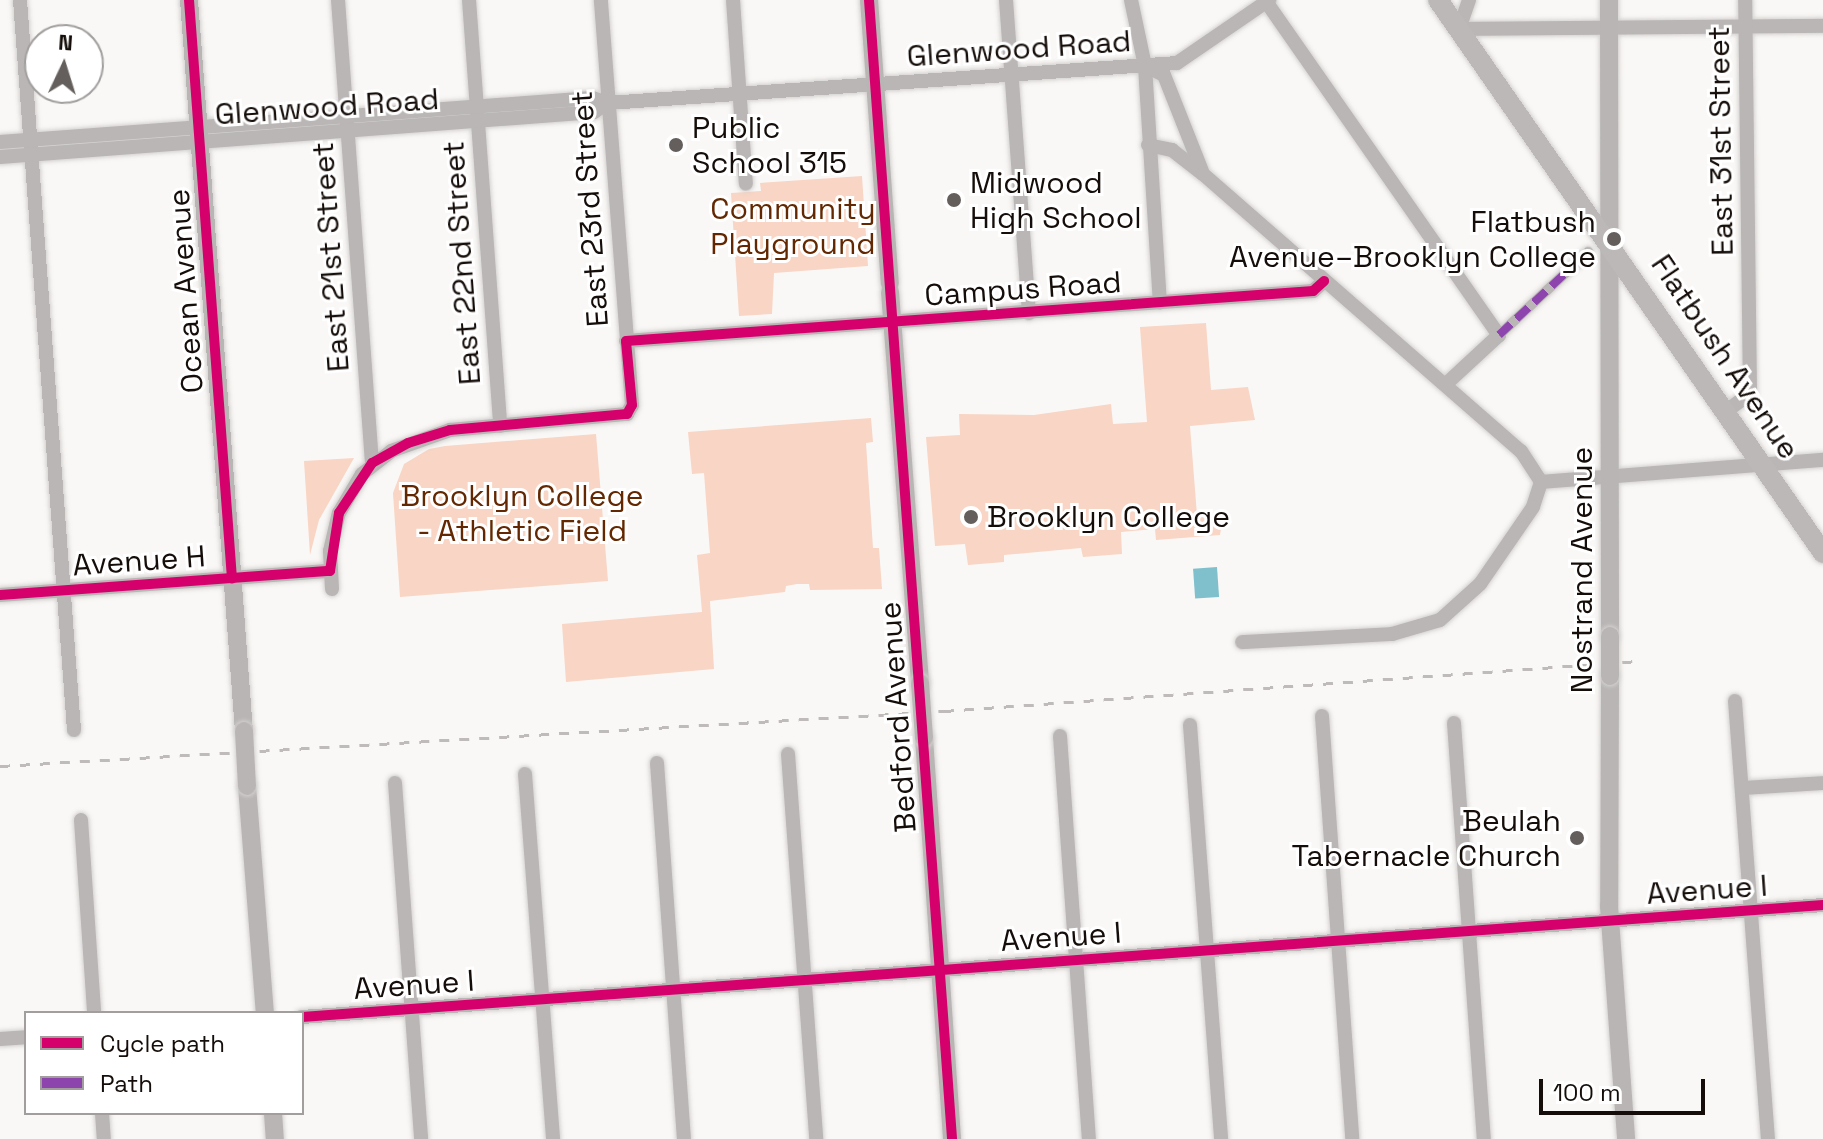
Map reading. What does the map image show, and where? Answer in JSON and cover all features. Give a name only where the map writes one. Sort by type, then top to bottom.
[{"type":"main road","name":"Ocean Avenue","points":[[189,0],[265,1011]]},
{"type":"main road","name":"Bedford Avenue","points":[[869,0],[952,1139]]},
{"type":"main road","name":"Flatbush Avenue","points":[[1438,0],[1611,244],[1823,553]]},
{"type":"main road","name":"Nostrand Avenue","points":[[1609,0],[1609,921],[1626,1139]]},
{"type":"main road","points":[[273,1115],[275,1139]]},
{"type":"street","points":[[20,0],[74,730]]},
{"type":"street","name":"East 21st Street","points":[[338,0],[372,463]]},
{"type":"street","name":"East 22nd Street","points":[[469,0],[500,426]]},
{"type":"street","name":"East 23rd Street","points":[[500,426],[627,414],[632,405],[601,0]]},
{"type":"street","points":[[733,0],[746,184]]},
{"type":"street","points":[[1006,0],[1029,313]]},
{"type":"street","points":[[1131,0],[1145,66],[1160,303]]},
{"type":"street","points":[[1469,0],[1459,29],[1823,26]]},
{"type":"street","name":"East 31st Street","points":[[1725,412],[1750,394],[1745,0]]},
{"type":"street","points":[[1267,1],[1499,335]]},
{"type":"street","name":"Glenwood Road","points":[[0,157],[346,116],[592,98],[608,103],[1177,63],[1267,1]]},
{"type":"street","points":[[1145,66],[1164,75],[1203,174]]},
{"type":"street","name":"Glenwood Road","points":[[0,142],[348,132],[594,112],[608,103]]},
{"type":"street","points":[[1148,145],[1172,150],[1203,174],[1521,451],[1541,482]]},
{"type":"street","points":[[1446,384],[1588,252]]},
{"type":"street","name":"Campus Road","points":[[626,341],[1313,291],[1324,281]]},
{"type":"street","points":[[332,589],[330,571],[339,513],[372,463],[429,435],[500,426]]},
{"type":"street","points":[[1541,482],[1823,460]]},
{"type":"street","points":[[1242,642],[1392,634],[1426,626],[1470,597],[1525,518],[1541,482]]},
{"type":"street","name":"Avenue H","points":[[0,595],[330,571]]},
{"type":"street","points":[[1735,701],[1768,1139]]},
{"type":"street","points":[[1322,716],[1352,1139]]},
{"type":"street","points":[[1454,723],[1484,1139]]},
{"type":"street","points":[[1190,725],[1221,1139]]},
{"type":"street","points":[[1060,736],[1089,1139]]},
{"type":"street","points":[[788,754],[816,1139]]},
{"type":"street","points":[[657,763],[684,1139]]},
{"type":"street","points":[[525,774],[553,1139]]},
{"type":"street","points":[[395,783],[421,1139]]},
{"type":"street","points":[[1742,788],[1823,783]]},
{"type":"street","points":[[81,820],[94,1011]]},
{"type":"street","name":"Avenue I","points":[[304,1017],[1823,905]]},
{"type":"street","points":[[0,1039],[24,1037]]},
{"type":"street","points":[[102,1115],[104,1139]]},
{"type":"green space","name":"Community Playground","points":[[862,176],[868,266],[774,273],[772,314],[739,316],[731,193],[761,191],[760,183]]},
{"type":"green space","points":[[1206,323],[1211,390],[1248,387],[1255,420],[1190,426],[1197,515],[1224,511],[1220,535],[1156,540],[1155,529],[1121,532],[1122,554],[1083,557],[1081,548],[1004,555],[1004,562],[968,565],[965,544],[935,546],[926,437],[960,435],[959,414],[1034,415],[1111,404],[1113,424],[1147,422],[1140,327]]},
{"type":"green space","points":[[871,418],[873,442],[866,443],[873,548],[879,548],[882,589],[810,590],[809,584],[797,584],[786,586],[785,592],[710,601],[714,669],[566,682],[562,624],[702,612],[697,555],[710,553],[704,473],[692,474],[688,432]]},
{"type":"green space","name":"Brooklyn College - Athletic Field","points":[[596,434],[608,581],[400,597],[393,493],[404,464],[429,449],[445,446]]},
{"type":"green space","points":[[354,458],[319,520],[310,555],[304,461]]},
{"type":"water","points":[[1217,567],[1219,597],[1195,599],[1193,569]]},
{"type":"railway","points":[[0,766],[944,711],[1638,661]]},
{"type":"marked path","points":[[1499,335],[1588,252]]},
{"type":"cycle path","points":[[189,0],[232,578]]},
{"type":"cycle path","points":[[869,0],[952,1139]]},
{"type":"cycle path","points":[[0,595],[330,571],[339,513],[372,463],[408,443],[450,430],[627,414],[632,405],[626,341],[1313,291],[1324,281]]},
{"type":"cycle path","points":[[304,1017],[1823,905]]},
{"type":"place","name":"Public School 315","points":[[676,145]]},
{"type":"place","name":"Midwood High School","points":[[954,200]]},
{"type":"place","name":"Flatbush Avenue–Brooklyn College","points":[[1614,239]]},
{"type":"place","name":"Brooklyn College","points":[[971,517]]},
{"type":"place","name":"Beulah Tabernacle Church","points":[[1577,838]]}]
